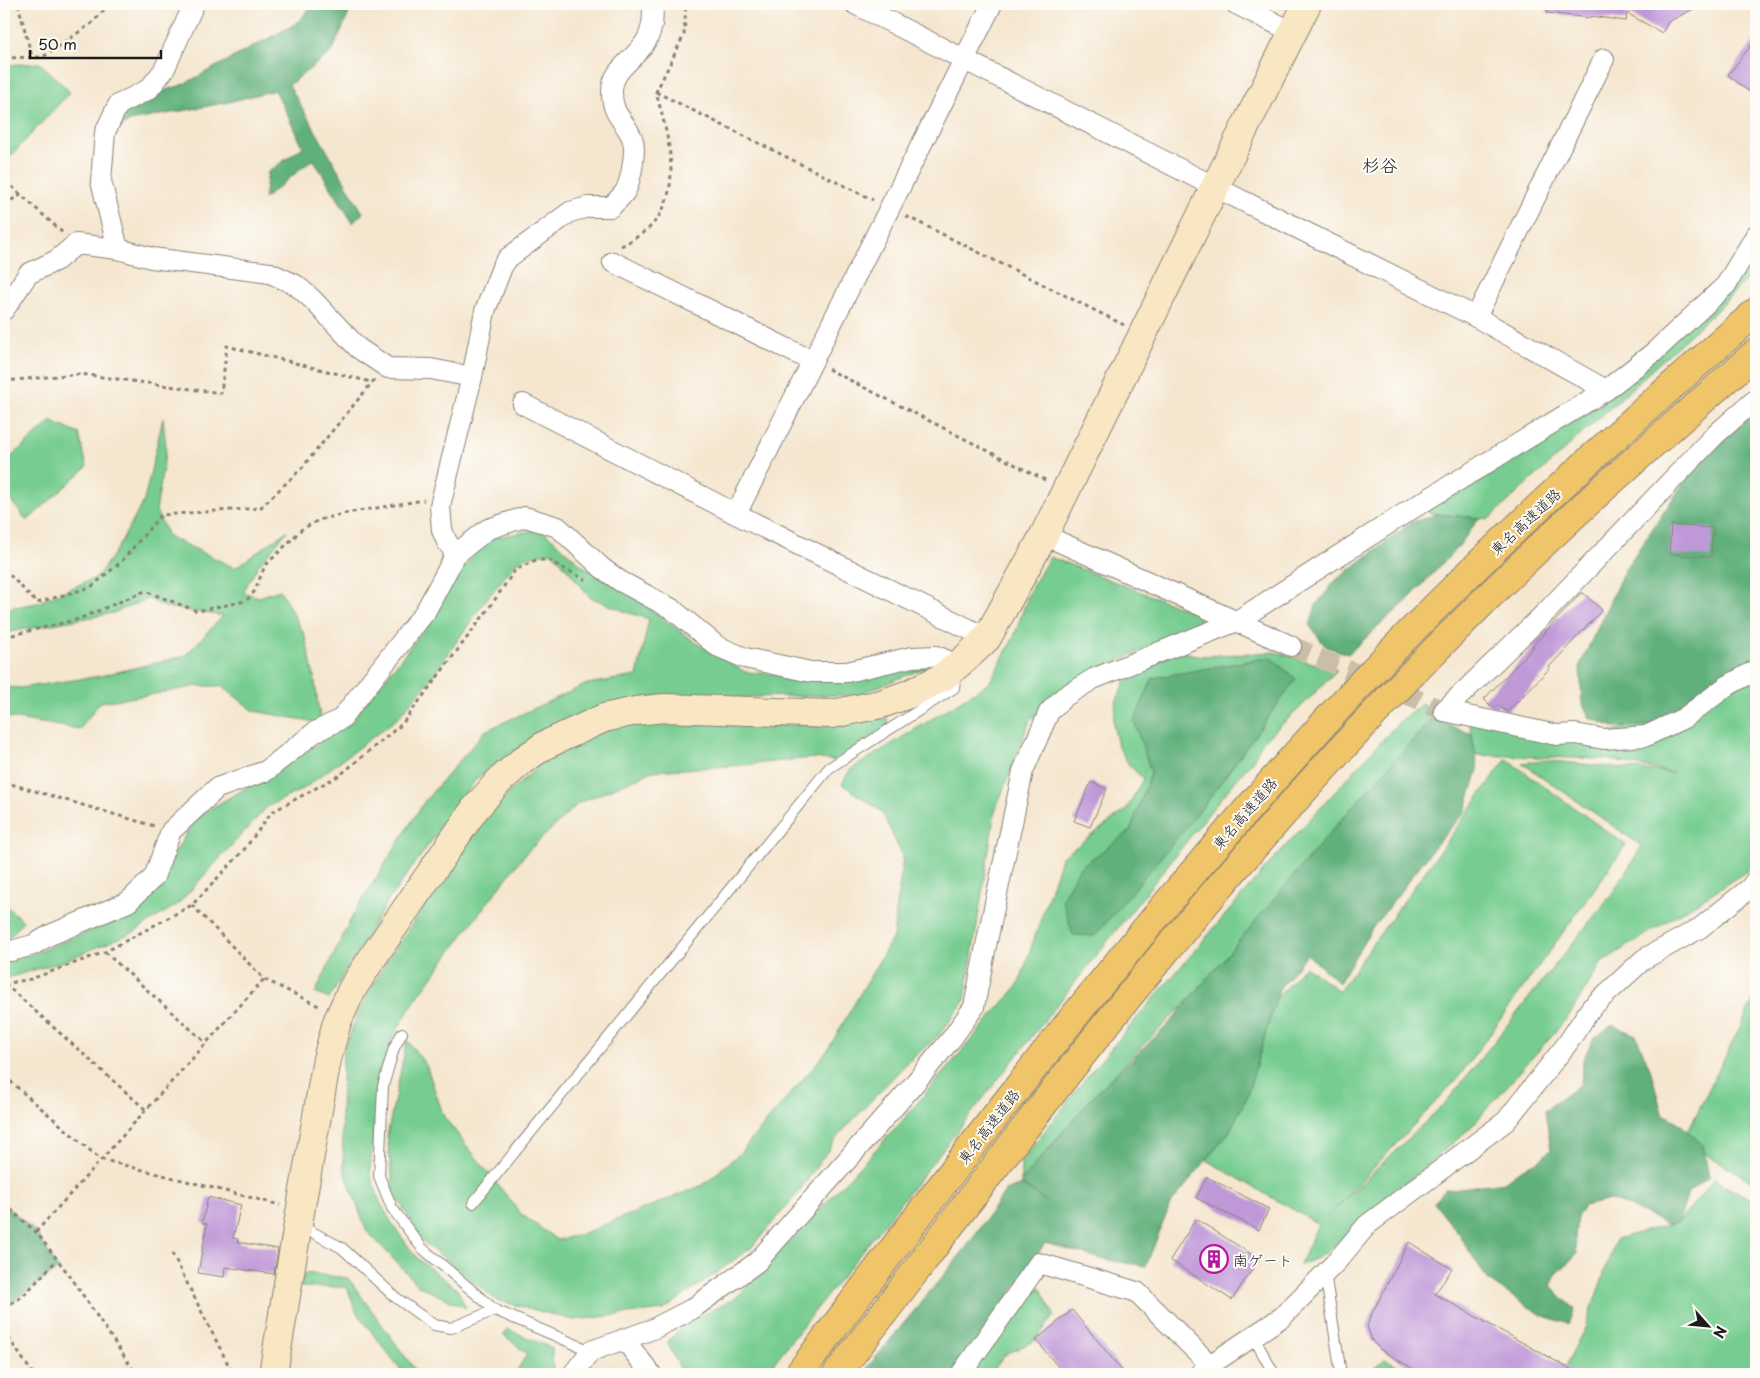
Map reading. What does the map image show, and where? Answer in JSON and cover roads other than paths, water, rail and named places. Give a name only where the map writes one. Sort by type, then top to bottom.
[{"type":"highway","name":"東名高速道路","points":[[799,1374],[1004,1104],[1132,945],[1251,805],[1354,690],[1470,573],[1614,437],[1756,312]]},
{"type":"highway","name":"東名高速道路","points":[[837,1374],[1040,1108],[1156,964],[1267,832],[1377,711],[1491,594],[1635,459],[1756,353]]},
{"type":"street","points":[[118,249],[101,181],[105,132],[118,105],[148,89],[164,70],[194,4]]},
{"type":"street","points":[[456,554],[447,542],[442,530],[440,506],[472,377],[485,311],[502,267],[508,258],[570,212],[588,207],[610,207],[625,192],[630,176],[633,151],[632,138],[615,112],[612,92],[617,73],[644,44],[652,27],[653,4]]},
{"type":"street","points":[[855,4],[1476,317],[1606,390]]},
{"type":"street","points":[[736,514],[992,4]]},
{"type":"street","points":[[1236,4],[1292,32]]},
{"type":"street","points":[[273,1374],[328,1059],[340,1016],[352,989],[474,810],[499,781],[523,760],[545,745],[604,718],[664,708],[832,714],[880,704],[909,694],[943,677],[987,638],[1044,535],[1307,4]]},
{"type":"street","points":[[1476,317],[1604,59]]},
{"type":"street","points":[[573,1374],[591,1352],[653,1329],[692,1309],[757,1262],[909,1090],[952,1038],[974,1007],[1023,771],[1049,712],[1064,697],[1093,679],[1237,621],[1402,515],[1606,390],[1653,353],[1726,285],[1756,235]]},
{"type":"street","points":[[4,310],[28,274],[57,260],[76,244],[118,249],[152,258],[270,273],[296,285],[312,299],[381,373],[431,369],[472,377]]},
{"type":"street","points":[[613,262],[812,361]]},
{"type":"street","points":[[1756,398],[1714,436],[1548,610],[1444,711],[1557,734],[1575,734],[1604,738],[1646,736],[1684,718],[1727,686],[1756,670]]},
{"type":"street","points":[[523,404],[736,514],[987,638]]},
{"type":"street","points":[[4,951],[33,945],[50,935],[128,902],[154,877],[171,831],[217,788],[266,771],[315,732],[342,719],[425,612],[456,554],[488,529],[525,518],[558,528],[602,568],[620,581],[672,610],[717,646],[745,658],[811,672],[847,672],[912,657],[936,656],[958,665]]},
{"type":"street","points":[[1044,535],[1291,646]]},
{"type":"street","points":[[961,1374],[1039,1263],[1137,1292],[1205,1370],[1282,1317],[1325,1273],[1367,1225],[1506,1121],[1567,1044],[1591,1008],[1644,959],[1700,928],[1750,888],[1756,880]]},
{"type":"street","points":[[624,1340],[651,1374]]},
{"type":"lane","points":[[472,1203],[829,768],[954,688],[958,665]]},
{"type":"lane","points":[[402,1033],[394,1048],[383,1086],[379,1176],[392,1208],[422,1248],[495,1310],[591,1352]]},
{"type":"lane","points":[[299,1217],[342,1248],[395,1297],[434,1325],[451,1328],[495,1310]]},
{"type":"lane","points":[[1325,1273],[1341,1374]]},
{"type":"lane","points":[[1253,1336],[1274,1374]]},
{"type":"tunnel","points":[[1291,646],[1444,711]]},
{"type":"place","name":"南ゲート","points":[[1214,1259]]},
{"type":"district","name":"杉谷","points":[[1380,164]]}]
